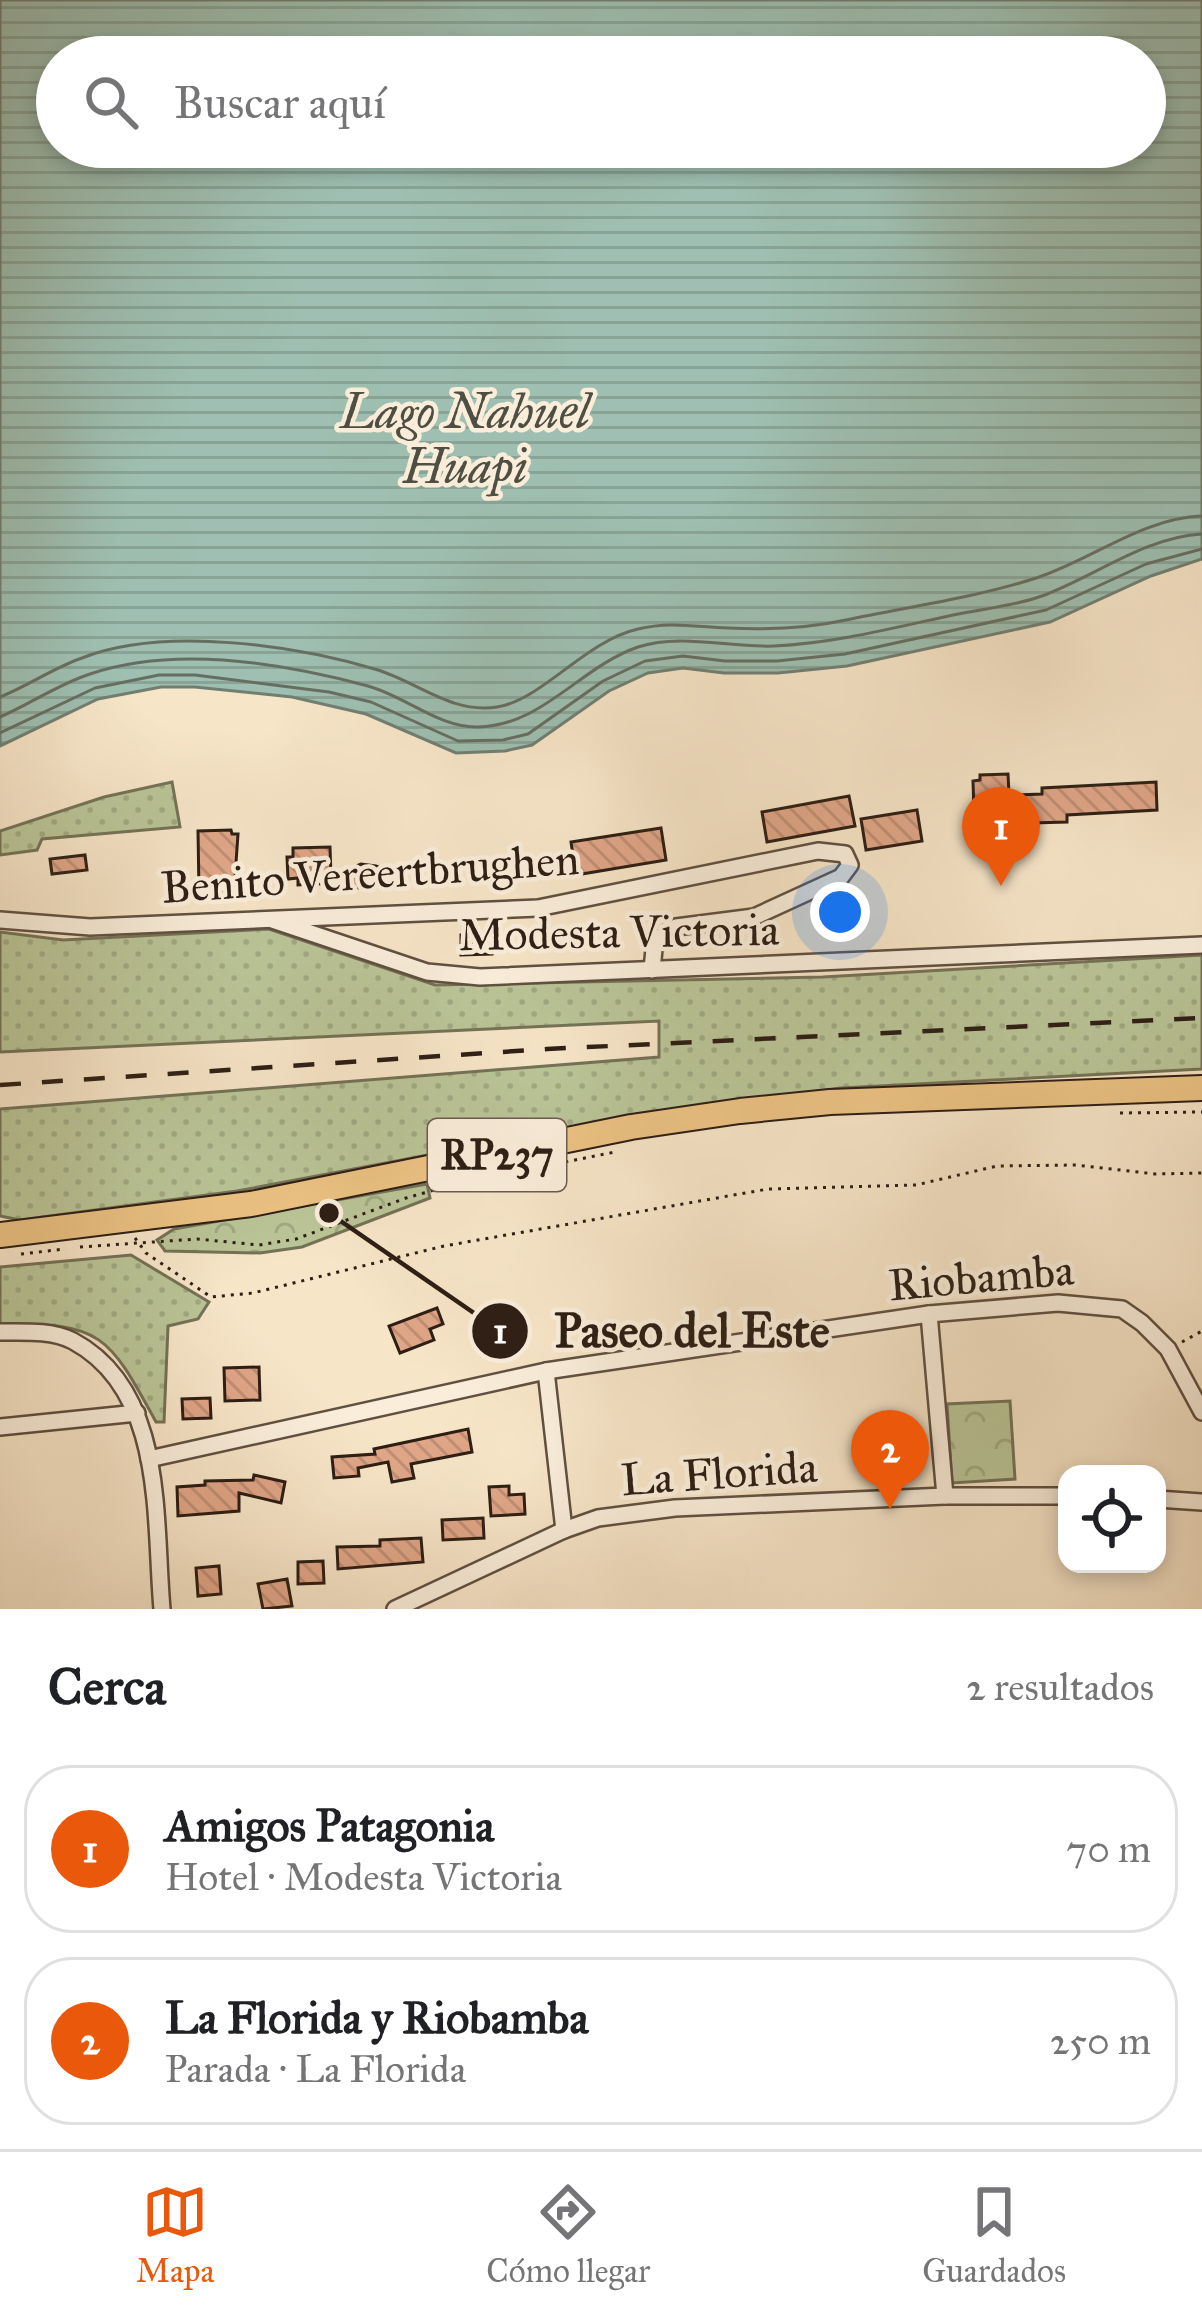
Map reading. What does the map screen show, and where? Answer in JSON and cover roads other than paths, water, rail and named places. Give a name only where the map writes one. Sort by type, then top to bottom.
[{"type":"main road","name":"RP237","points":[[0,1234],[250,1204],[631,1127],[740,1111],[830,1102],[1199,1096]]},
{"type":"street","name":"Benito Vereertbrughen","points":[[0,920],[90,927],[538,908],[818,851],[845,854],[850,865],[842,877],[754,916],[676,927],[654,949],[652,970]]},
{"type":"street","name":"Modesta Victoria","points":[[263,917],[428,972],[480,977],[1202,944]]},
{"type":"street","name":"Riobamba","points":[[149,1459],[547,1371],[929,1314],[1095,1304],[1122,1309],[1168,1349],[1202,1412]]},
{"type":"street","points":[[929,1314],[945,1496]]},
{"type":"street","points":[[0,1332],[71,1340],[104,1365],[137,1413],[149,1459],[161,1609]]},
{"type":"street","points":[[547,1371],[564,1530]]},
{"type":"street","points":[[0,1427],[137,1413]]},
{"type":"street","name":"La Florida","points":[[395,1609],[564,1530],[598,1519],[676,1508],[1058,1496]]},
{"type":"street","points":[[1166,1500],[1202,1502]]},
{"type":"water","name":"Lago Nahuel Huapi","points":[[0,0],[1202,0],[1202,559],[1151,576],[1050,622],[847,666],[778,673],[683,668],[648,673],[609,691],[532,745],[505,751],[456,753],[366,714],[292,697],[161,687],[98,699],[0,746]]},
{"type":"railway","points":[[0,1085],[547,1049],[1202,1018]]},
{"type":"place","name":"Amigos Patagonia","points":[[1001,886]]},
{"type":"place","name":"Paseo del Este","points":[[329,1213]]},
{"type":"place","name":"La Florida y Riobamba","points":[[890,1509]]}]
